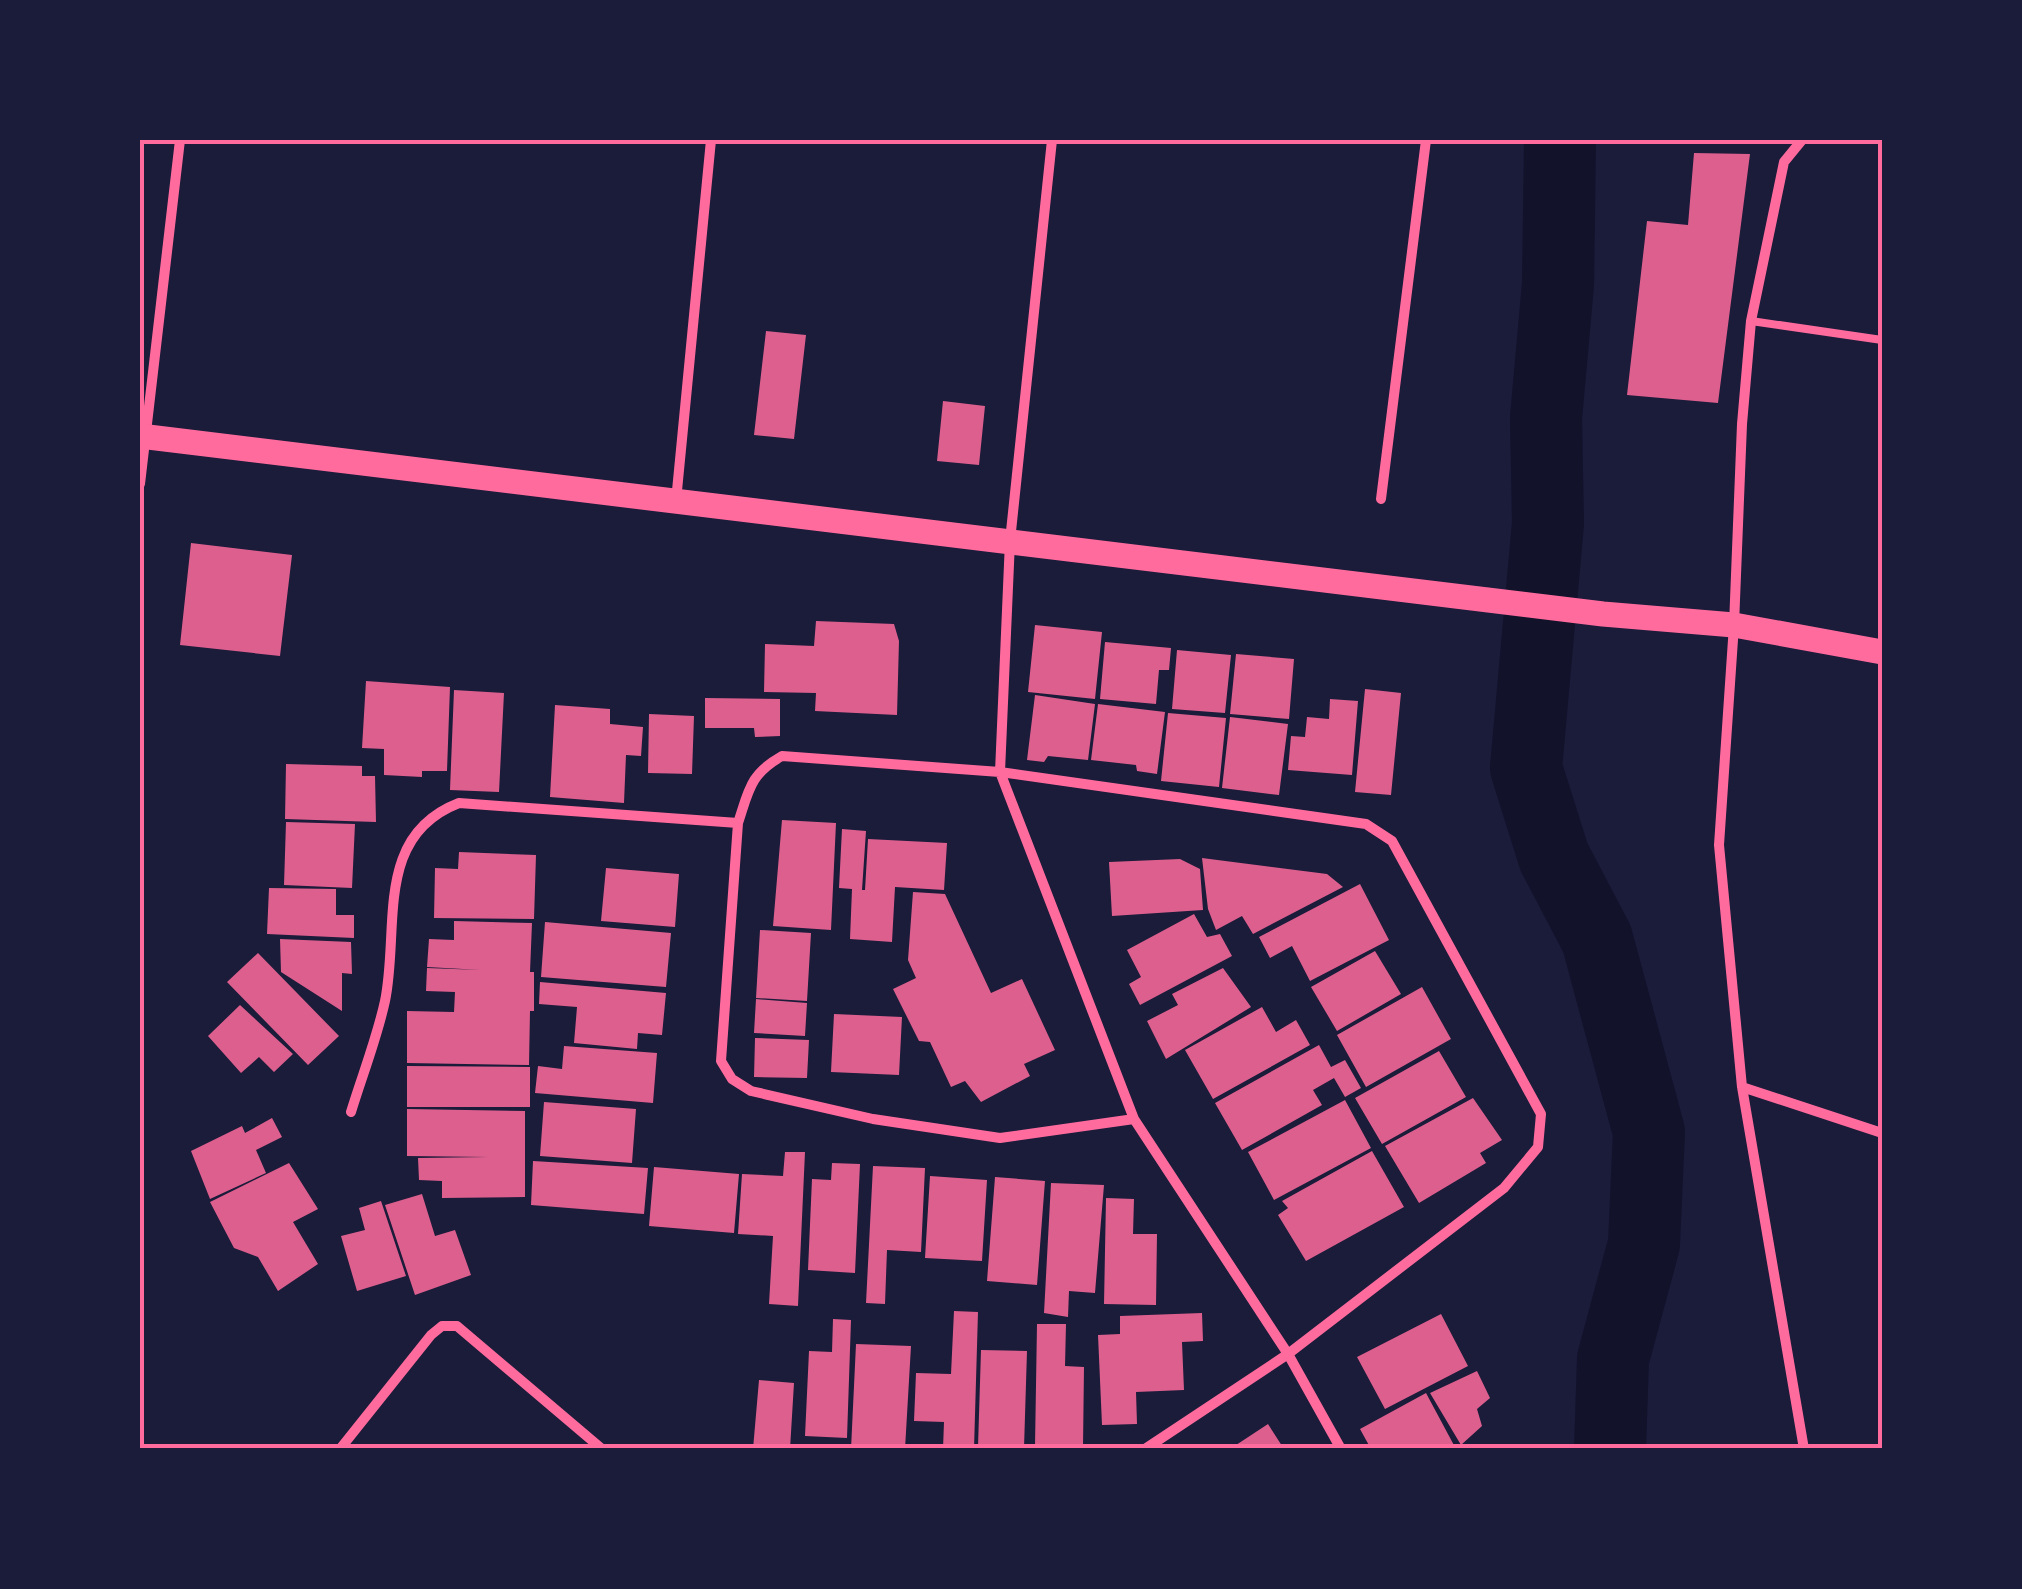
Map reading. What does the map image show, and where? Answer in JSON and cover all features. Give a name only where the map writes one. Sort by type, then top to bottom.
[{"type":"main road","points":[[143,436],[1603,614],[1734,625],[1882,652]]},
{"type":"street","points":[[140,484],[180,140]]},
{"type":"street","points":[[676,500],[712,140]]},
{"type":"street","points":[[1052,140],[1010,542],[1000,772],[1134,1119],[1288,1354],[1340,1449]]},
{"type":"street","points":[[1382,499],[1426,140]]},
{"type":"street","points":[[1802,140],[1784,162],[1751,321],[1719,844],[1742,1087],[1804,1449]]},
{"type":"street","points":[[1134,1119],[1000,1138],[873,1119],[751,1091],[732,1079],[721,1061],[738,823],[751,783],[762,767],[782,756],[1000,772],[1366,824],[1392,841],[1541,1114],[1538,1147],[1504,1188],[1288,1354],[1146,1449]]},
{"type":"street","points":[[351,1112],[386,1000],[394,884],[416,832],[434,813],[459,804],[738,823]]},
{"type":"street","points":[[1742,1087],[1882,1133]]},
{"type":"street","points":[[340,1449],[442,1326],[457,1326],[602,1449]]},
{"type":"lane","points":[[1751,321],[1882,340]]},
{"type":"building","points":[[1694,153],[1750,154],[1718,403],[1627,395],[1647,221],[1688,225]]},
{"type":"building","points":[[766,331],[806,335],[794,439],[754,435]]},
{"type":"building","points":[[943,401],[985,406],[979,465],[937,461]]},
{"type":"building","points":[[191,543],[292,555],[280,656],[180,645]]},
{"type":"building","points":[[816,621],[894,624],[899,641],[897,715],[815,711],[816,693],[764,692],[765,644],[814,646]]},
{"type":"building","points":[[1035,625],[1102,632],[1095,699],[1028,692]]},
{"type":"building","points":[[1105,642],[1171,648],[1169,670],[1159,670],[1156,704],[1100,699]]},
{"type":"building","points":[[1177,650],[1231,655],[1225,713],[1172,709]]},
{"type":"building","points":[[1236,654],[1294,659],[1289,719],[1230,714]]},
{"type":"building","points":[[366,681],[450,687],[447,771],[422,771],[422,777],[384,775],[384,749],[362,748]]},
{"type":"building","points":[[1365,689],[1401,693],[1391,795],[1355,792]]},
{"type":"building","points":[[454,690],[504,693],[499,792],[450,790]]},
{"type":"building","points":[[1035,695],[1095,704],[1088,760],[1048,756],[1044,762],[1027,760]]},
{"type":"building","points":[[705,698],[780,699],[780,736],[755,737],[754,728],[705,728]]},
{"type":"building","points":[[1330,699],[1358,701],[1352,775],[1288,770],[1291,736],[1305,737],[1307,717],[1329,719]]},
{"type":"building","points":[[1098,704],[1165,712],[1157,774],[1137,771],[1136,765],[1091,760]]},
{"type":"building","points":[[555,705],[610,709],[610,724],[643,727],[641,756],[626,755],[624,803],[550,797]]},
{"type":"building","points":[[1168,713],[1226,718],[1219,787],[1161,781]]},
{"type":"building","points":[[649,714],[694,716],[692,774],[648,773]]},
{"type":"building","points":[[1230,717],[1288,724],[1279,795],[1222,788]]},
{"type":"building","points":[[286,764],[362,766],[362,776],[375,776],[376,822],[285,819]]},
{"type":"building","points":[[782,820],[836,823],[831,930],[773,926]]},
{"type":"building","points":[[286,822],[355,824],[352,888],[284,885]]},
{"type":"building","points":[[842,829],[866,831],[862,890],[868,839],[947,843],[944,890],[895,887],[892,942],[850,939],[852,889],[839,888]]},
{"type":"building","points":[[459,852],[536,855],[534,919],[434,918],[435,868],[458,869]]},
{"type":"building","points":[[1202,858],[1327,874],[1343,887],[1253,934],[1242,916],[1216,930],[1208,909]]},
{"type":"building","points":[[1180,859],[1200,869],[1203,910],[1112,916],[1109,862]]},
{"type":"building","points":[[606,868],[679,874],[675,927],[601,921]]},
{"type":"building","points":[[1360,884],[1389,940],[1310,981],[1292,946],[1270,958],[1259,937]]},
{"type":"building","points":[[269,888],[336,889],[336,915],[354,915],[354,938],[267,934]]},
{"type":"building","points":[[913,892],[945,894],[991,993],[1022,979],[1055,1050],[1024,1064],[1030,1076],[981,1102],[965,1081],[951,1087],[930,1042],[919,1041],[893,989],[916,978],[908,960]]},
{"type":"building","points":[[1194,914],[1207,937],[1220,934],[1232,956],[1140,1005],[1129,984],[1141,977],[1127,950]]},
{"type":"building","points":[[454,921],[532,923],[530,972],[534,972],[534,1011],[530,1011],[529,1065],[407,1063],[407,1011],[454,1012],[455,992],[426,991],[427,968],[481,970],[427,967],[429,939],[454,940]]},
{"type":"building","points":[[545,922],[671,933],[666,987],[541,977]]},
{"type":"building","points":[[760,930],[811,933],[807,1001],[756,998]]},
{"type":"building","points":[[280,939],[351,942],[352,974],[342,973],[342,1011],[281,972]]},
{"type":"building","points":[[1375,951],[1401,994],[1337,1031],[1311,987]]},
{"type":"building","points":[[258,953],[339,1036],[308,1065],[227,982]]},
{"type":"building","points":[[1223,968],[1251,1007],[1166,1059],[1147,1021],[1178,1005],[1172,994]]},
{"type":"building","points":[[540,982],[666,993],[662,1035],[638,1033],[637,1049],[574,1043],[577,1007],[539,1004]]},
{"type":"building","points":[[1422,987],[1451,1039],[1366,1087],[1337,1035]]},
{"type":"building","points":[[756,999],[807,1003],[805,1036],[754,1033]]},
{"type":"building","points":[[240,1005],[293,1054],[274,1072],[259,1057],[241,1073],[208,1036]]},
{"type":"building","points":[[1262,1007],[1276,1032],[1296,1020],[1310,1045],[1213,1099],[1185,1050]]},
{"type":"building","points":[[834,1014],[902,1017],[899,1075],[831,1072]]},
{"type":"building","points":[[755,1038],[809,1040],[807,1078],[754,1077]]},
{"type":"building","points":[[1319,1045],[1331,1067],[1345,1060],[1361,1088],[1345,1097],[1334,1078],[1313,1090],[1322,1105],[1242,1150],[1215,1103]]},
{"type":"building","points":[[564,1046],[657,1053],[653,1103],[535,1093],[538,1066],[562,1069]]},
{"type":"building","points":[[1439,1051],[1466,1097],[1382,1144],[1355,1098]]},
{"type":"building","points":[[407,1066],[530,1067],[530,1107],[407,1107]]},
{"type":"building","points":[[1473,1098],[1502,1140],[1480,1153],[1486,1163],[1419,1203],[1385,1146]]},
{"type":"building","points":[[1345,1100],[1371,1148],[1274,1200],[1248,1152]]},
{"type":"building","points":[[544,1102],[636,1109],[632,1163],[540,1156]]},
{"type":"building","points":[[407,1109],[525,1111],[525,1197],[442,1198],[442,1181],[419,1180],[418,1158],[488,1157],[407,1156]]},
{"type":"building","points":[[272,1118],[282,1137],[256,1150],[266,1173],[210,1199],[191,1151],[242,1126],[245,1133]]},
{"type":"building","points":[[1372,1151],[1404,1207],[1306,1261],[1278,1215],[1288,1208],[1282,1201]]},
{"type":"building","points":[[785,1152],[805,1152],[798,1306],[769,1304],[773,1236],[738,1234],[742,1174],[783,1176]]},
{"type":"building","points":[[533,1161],[648,1168],[644,1214],[531,1205]]},
{"type":"building","points":[[289,1163],[318,1209],[293,1222],[318,1264],[278,1291],[258,1257],[234,1248],[210,1202]]},
{"type":"building","points":[[832,1163],[860,1164],[855,1273],[808,1270],[812,1179],[831,1180]]},
{"type":"building","points":[[873,1166],[925,1168],[921,1252],[887,1250],[885,1304],[866,1303]]},
{"type":"building","points":[[654,1167],[739,1174],[734,1233],[649,1226]]},
{"type":"building","points":[[930,1176],[987,1180],[982,1261],[925,1258]]},
{"type":"building","points":[[995,1177],[1045,1181],[1037,1285],[987,1281]]},
{"type":"building","points":[[1051,1183],[1104,1185],[1095,1293],[1069,1291],[1068,1317],[1044,1313]]},
{"type":"building","points":[[422,1194],[435,1236],[455,1230],[471,1275],[415,1295],[385,1205]]},
{"type":"building","points":[[1106,1198],[1134,1199],[1133,1234],[1157,1234],[1156,1305],[1104,1304]]},
{"type":"building","points":[[381,1201],[406,1276],[357,1291],[341,1236],[365,1230],[359,1208]]},
{"type":"building","points":[[954,1311],[978,1312],[974,1449],[943,1449],[944,1422],[914,1421],[916,1373],[951,1374]]},
{"type":"building","points":[[1202,1313],[1203,1341],[1182,1342],[1184,1390],[1136,1392],[1137,1424],[1102,1425],[1098,1335],[1120,1334],[1120,1316]]},
{"type":"building","points":[[1441,1314],[1468,1366],[1385,1409],[1357,1357]]},
{"type":"building","points":[[833,1319],[851,1320],[847,1438],[805,1436],[809,1351],[832,1352]]},
{"type":"building","points":[[1037,1324],[1066,1324],[1065,1366],[1084,1367],[1083,1447],[1035,1446]]},
{"type":"building","points":[[856,1344],[911,1346],[905,1449],[851,1449]]},
{"type":"building","points":[[981,1350],[1027,1351],[1024,1448],[978,1447]]},
{"type":"building","points":[[1477,1371],[1490,1398],[1477,1409],[1482,1426],[1461,1445],[1430,1393]]},
{"type":"building","points":[[759,1380],[794,1383],[790,1449],[753,1449]]},
{"type":"building","points":[[1426,1393],[1456,1449],[1371,1449],[1360,1429]]},
{"type":"building","points":[[1268,1424],[1284,1449],[1230,1449]]},
{"type":"waterway","points":[[1560,140],[1558,284],[1546,418],[1548,523],[1526,768],[1554,857],[1597,939],[1649,1132],[1644,1244],[1613,1359],[1610,1449]]}]
